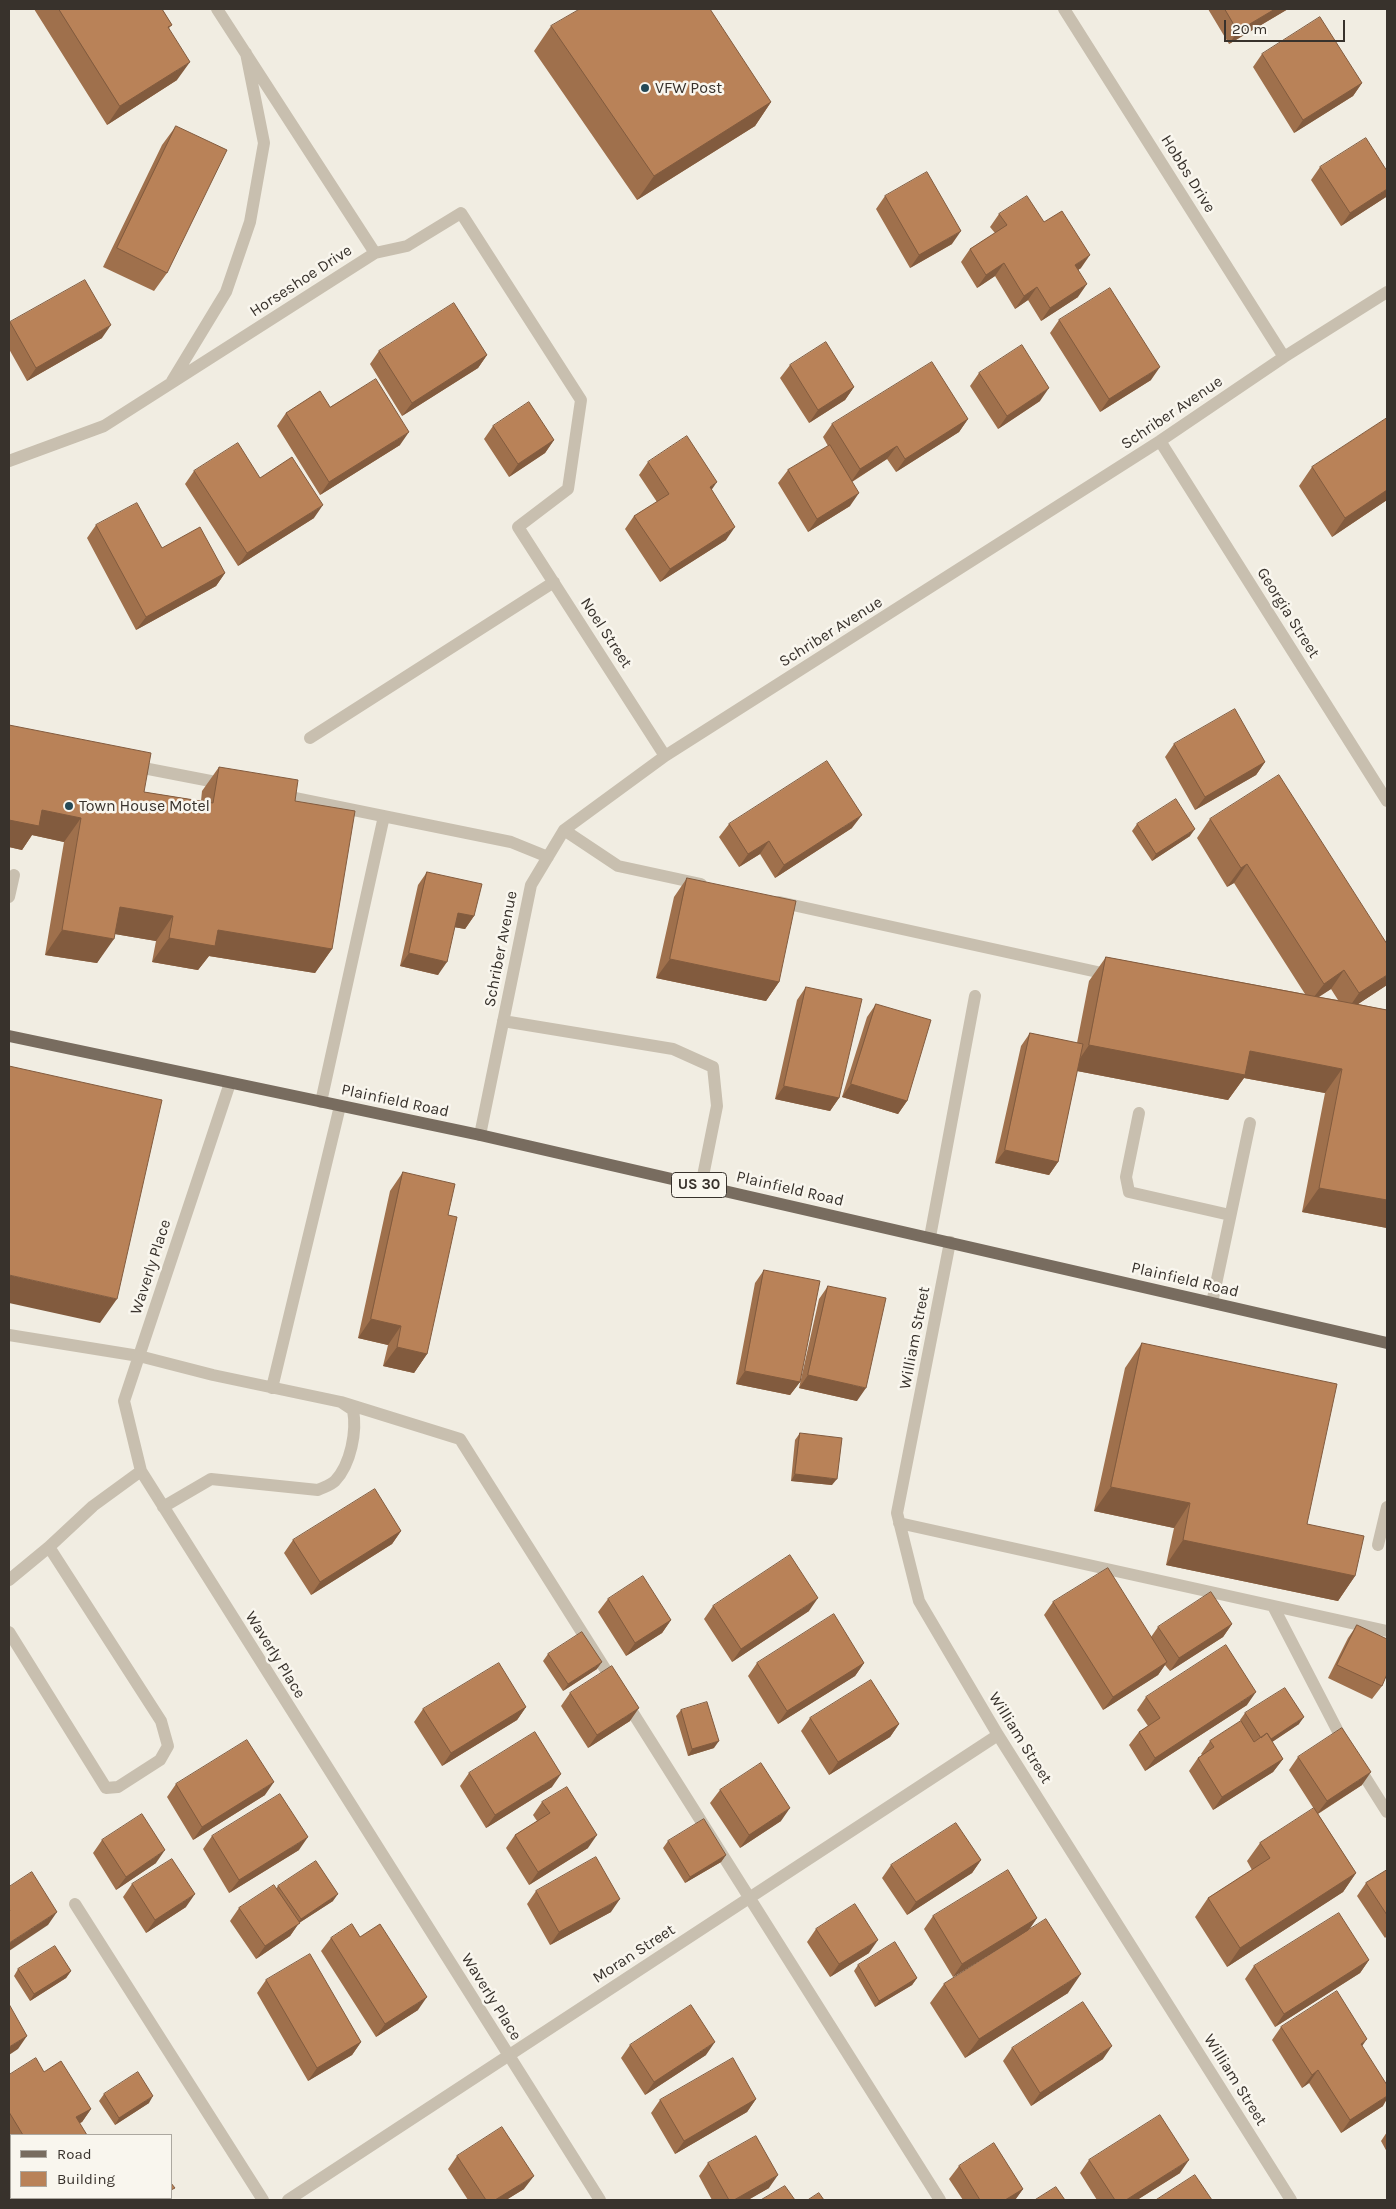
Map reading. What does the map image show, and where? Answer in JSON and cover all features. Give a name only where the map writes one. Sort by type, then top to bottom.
[{"type":"main road","name":"Plainfield Road","points":[[9,1036],[480,1136],[930,1237],[1387,1343]]},
{"type":"street","name":"Horseshoe Drive","points":[[9,461],[104,426],[375,253],[217,9]]},
{"type":"street","name":"Hobbs Drive","points":[[1064,9],[1284,357]]},
{"type":"street","name":"Horseshoe Drive","points":[[170,384],[226,292],[250,222],[264,143],[246,53]]},
{"type":"street","name":"Noel Street","points":[[375,253],[407,246],[460,213],[581,400],[568,489],[518,526],[665,756]]},
{"type":"street","name":"Schriber Avenue","points":[[480,1136],[531,885],[564,830],[665,756],[1160,442],[1284,357],[1387,292]]},
{"type":"street","name":"Georgia Street","points":[[1160,442],[1387,801]]},
{"type":"street","points":[[310,738],[554,582]]},
{"type":"street","points":[[117,762],[241,787]]},
{"type":"street","points":[[270,793],[511,842],[548,857]]},
{"type":"street","points":[[321,1102],[384,816]]},
{"type":"street","points":[[564,830],[618,866],[716,888]]},
{"type":"street","points":[[9,897],[14,875]]},
{"type":"street","points":[[764,898],[1124,978]]},
{"type":"street","points":[[930,1237],[975,996]]},
{"type":"street","points":[[503,1021],[673,1049],[714,1067],[717,1106],[701,1186]]},
{"type":"street","name":"Waverly Place","points":[[230,1083],[124,1401],[141,1471],[600,2200]]},
{"type":"street","points":[[272,1388],[340,1106]]},
{"type":"street","points":[[1139,1113],[1126,1177],[1130,1192],[1230,1215]]},
{"type":"street","points":[[1212,1302],[1250,1123]]},
{"type":"street","name":"William Street","points":[[950,1242],[897,1513],[919,1601],[998,1735],[1291,2200]]},
{"type":"street","points":[[9,1336],[139,1356],[272,1388],[341,1402],[460,1440],[940,2200]]},
{"type":"street","points":[[163,1507],[211,1479],[318,1490],[334,1482],[346,1466],[355,1422],[353,1410],[341,1402]]},
{"type":"street","points":[[9,1580],[49,1547],[93,1506],[141,1471]]},
{"type":"street","points":[[1378,1545],[1387,1507]]},
{"type":"street","points":[[899,1523],[1387,1632]]},
{"type":"street","points":[[9,1632],[106,1788],[118,1787],[160,1760],[168,1746],[161,1721],[49,1547]]},
{"type":"street","points":[[1273,1606],[1344,1744],[1387,1812]]},
{"type":"street","name":"Moran Street","points":[[288,2200],[998,1735]]},
{"type":"street","points":[[75,1904],[263,2200]]},
{"type":"building","points":[[59,9],[162,9],[172,25],[168,27],[190,62],[120,106]]},
{"type":"building","name":"VFW Post","points":[[580,9],[710,9],[771,102],[654,176],[551,26]]},
{"type":"building","points":[[1225,9],[1275,9],[1238,31]]},
{"type":"building","points":[[1320,17],[1362,83],[1303,120],[1262,54]]},
{"type":"building","points":[[176,126],[227,150],[167,273],[117,248]]},
{"type":"building","points":[[1366,138],[1387,171],[1387,189],[1350,213],[1320,167]]},
{"type":"building","points":[[927,172],[961,231],[919,255],[885,196]]},
{"type":"building","points":[[1027,196],[1044,222],[1062,211],[1090,255],[1075,265],[1087,284],[1050,308],[1037,287],[1024,296],[1004,263],[986,275],[970,249],[1007,225],[999,214]]},
{"type":"building","points":[[85,280],[111,325],[36,368],[10,322]]},
{"type":"building","points":[[1110,288],[1160,367],[1109,399],[1059,320]]},
{"type":"building","points":[[454,303],[487,355],[412,403],[379,351]]},
{"type":"building","points":[[826,342],[854,387],[818,410],[790,365]]},
{"type":"building","points":[[1022,345],[1049,388],[1007,416],[979,373]]},
{"type":"building","points":[[932,362],[968,419],[905,459],[897,446],[860,469],[832,424]]},
{"type":"building","points":[[376,379],[409,432],[329,482],[286,413],[320,391],[330,407]]},
{"type":"building","points":[[529,402],[554,440],[518,464],[493,426]]},
{"type":"building","points":[[1387,418],[1387,490],[1345,518],[1312,467]]},
{"type":"building","points":[[687,436],[717,482],[710,487],[735,527],[670,569],[634,516],[669,494],[648,462]]},
{"type":"building","points":[[238,443],[260,478],[292,457],[323,505],[247,553],[194,471]]},
{"type":"building","points":[[830,445],[859,493],[817,519],[788,470]]},
{"type":"building","points":[[137,503],[162,548],[200,527],[225,573],[146,617],[96,525]]},
{"type":"building","points":[[1235,709],[1265,762],[1205,797],[1174,744]]},
{"type":"building","points":[[9,725],[151,753],[144,792],[213,803],[219,767],[298,780],[295,801],[355,811],[332,949],[218,930],[215,946],[169,938],[173,916],[120,907],[114,939],[62,930],[81,818],[42,810],[39,826],[9,820]]},
{"type":"building","points":[[827,761],[862,815],[784,865],[769,841],[748,854],[729,824]]},
{"type":"building","points":[[1279,775],[1387,944],[1387,975],[1359,993],[1344,970],[1324,984],[1247,864],[1241,868],[1210,819]]},
{"type":"building","points":[[1176,799],[1195,829],[1156,854],[1137,824]]},
{"type":"building","points":[[427,872],[482,884],[474,916],[458,913],[447,962],[409,953]]},
{"type":"building","points":[[687,878],[796,901],[779,982],[670,959]]},
{"type":"building","points":[[1106,957],[1387,1010],[1387,1200],[1319,1188],[1342,1069],[1250,1051],[1245,1075],[1089,1045]]},
{"type":"building","points":[[806,987],[862,999],[839,1098],[784,1086]]},
{"type":"building","points":[[876,1004],[931,1020],[907,1101],[851,1084]]},
{"type":"building","points":[[1030,1033],[1083,1044],[1058,1162],[1005,1150]]},
{"type":"building","points":[[9,1066],[162,1100],[117,1299],[9,1275]]},
{"type":"building","points":[[403,1172],[455,1184],[448,1215],[457,1217],[427,1354],[397,1347],[401,1326],[371,1319]]},
{"type":"building","points":[[764,1270],[820,1281],[800,1382],[745,1371]]},
{"type":"building","points":[[828,1286],[886,1298],[866,1388],[808,1375]]},
{"type":"building","points":[[1142,1343],[1337,1384],[1307,1524],[1364,1536],[1355,1576],[1183,1540],[1190,1503],[1111,1487]]},
{"type":"building","points":[[800,1433],[842,1438],[837,1479],[795,1474]]},
{"type":"building","points":[[375,1489],[401,1531],[320,1582],[293,1540]]},
{"type":"building","points":[[790,1555],[818,1598],[741,1649],[713,1606]]},
{"type":"building","points":[[1108,1568],[1167,1662],[1113,1697],[1053,1602]]},
{"type":"building","points":[[643,1576],[671,1620],[635,1643],[608,1599]]},
{"type":"building","points":[[1211,1592],[1232,1624],[1179,1658],[1158,1627]]},
{"type":"building","points":[[834,1614],[864,1663],[787,1711],[757,1663]]},
{"type":"building","points":[[1357,1625],[1387,1639],[1387,1674],[1382,1686],[1337,1665]]},
{"type":"building","points":[[582,1632],[602,1662],[568,1684],[548,1654]]},
{"type":"building","points":[[1226,1645],[1256,1692],[1155,1758],[1139,1732],[1160,1718],[1146,1697]]},
{"type":"building","points":[[499,1663],[526,1707],[451,1753],[423,1709]]},
{"type":"building","points":[[612,1666],[639,1708],[597,1735],[570,1693]]},
{"type":"building","points":[[871,1680],[899,1724],[838,1762],[810,1718]]},
{"type":"building","points":[[1285,1688],[1304,1717],[1271,1739],[1267,1733],[1261,1738],[1245,1713]]},
{"type":"building","points":[[707,1702],[719,1741],[692,1749],[681,1710]]},
{"type":"building","points":[[1241,1721],[1254,1742],[1267,1733],[1283,1759],[1222,1797],[1198,1758],[1214,1747],[1210,1741]]},
{"type":"building","points":[[1342,1728],[1371,1772],[1327,1801],[1298,1757]]},
{"type":"building","points":[[535,1732],[561,1774],[495,1815],[469,1773]]},
{"type":"building","points":[[247,1740],[274,1782],[202,1827],[176,1784]]},
{"type":"building","points":[[761,1763],[790,1808],[749,1835],[720,1790]]},
{"type":"building","points":[[567,1787],[597,1835],[538,1872],[515,1835],[550,1813],[542,1802]]},
{"type":"building","points":[[280,1794],[308,1837],[239,1880],[212,1836]]},
{"type":"building","points":[[1314,1808],[1356,1873],[1240,1948],[1208,1898],[1270,1858],[1260,1843]]},
{"type":"building","points":[[142,1814],[165,1850],[126,1877],[102,1840]]},
{"type":"building","points":[[704,1819],[726,1855],[690,1877],[668,1841]]},
{"type":"building","points":[[956,1823],[981,1860],[916,1902],[891,1865]]},
{"type":"building","points":[[596,1857],[620,1899],[559,1932],[536,1891]]},
{"type":"building","points":[[172,1859],[195,1894],[155,1920],[132,1884]]},
{"type":"building","points":[[316,1861],[338,1894],[301,1919],[278,1886]]},
{"type":"building","points":[[1008,1870],[1037,1918],[962,1964],[933,1916]]},
{"type":"building","points":[[1387,1870],[1387,1915],[1366,1883]]},
{"type":"building","points":[[32,1872],[57,1912],[9,1943],[9,1887]]},
{"type":"building","points":[[274,1885],[300,1923],[265,1946],[239,1908]]},
{"type":"building","points":[[855,1904],[878,1940],[839,1964],[816,1929]]},
{"type":"building","points":[[1339,1913],[1369,1960],[1284,2014],[1254,1966]]},
{"type":"building","points":[[1046,1919],[1081,1974],[979,2039],[944,1984]]},
{"type":"building","points":[[352,1924],[360,1937],[380,1924],[427,1997],[385,2024],[331,1938]]},
{"type":"building","points":[[895,1942],[917,1978],[879,2001],[858,1965]]},
{"type":"building","points":[[55,1946],[71,1971],[34,1994],[18,1969]]},
{"type":"building","points":[[310,1954],[361,2042],[317,2068],[266,1980]]},
{"type":"building","points":[[1337,1991],[1367,2039],[1361,2044],[1387,2085],[1387,2096],[1350,2120],[1318,2070],[1312,2075],[1281,2027]]},
{"type":"building","points":[[1083,2002],[1112,2046],[1040,2093],[1012,2048]]},
{"type":"building","points":[[9,2004],[27,2036],[9,2047]]},
{"type":"building","points":[[691,2005],[715,2042],[654,2082],[630,2045]]},
{"type":"building","points":[[36,2058],[44,2072],[61,2061],[91,2109],[76,2117],[86,2134],[22,2134],[9,2112],[9,2075]]},
{"type":"building","points":[[733,2058],[756,2099],[684,2141],[660,2100]]},
{"type":"building","points":[[138,2072],[153,2096],[119,2118],[104,2094]]},
{"type":"building","points":[[1160,2115],[1189,2160],[1126,2200],[1115,2200],[1089,2160]]},
{"type":"building","points":[[502,2127],[534,2176],[495,2200],[486,2200],[457,2156]]},
{"type":"building","points":[[756,2136],[778,2175],[734,2200],[729,2200],[708,2163]]},
{"type":"building","points":[[994,2143],[1023,2189],[1005,2200],[980,2200],[959,2166]]},
{"type":"building","points":[[1195,2175],[1212,2200],[1156,2200]]},
{"type":"building","points":[[785,2186],[795,2200],[761,2200]]},
{"type":"building","points":[[1056,2187],[1065,2200],[1035,2200]]},
{"type":"building","points":[[819,2193],[824,2200],[808,2200]]},
{"type":"building","points":[[65,2199],[157,2199],[155,2200],[63,2200]]},
{"type":"place","name":"VFW Post","points":[[645,88]]},
{"type":"place","name":"Town House Motel","points":[[69,806]]}]
